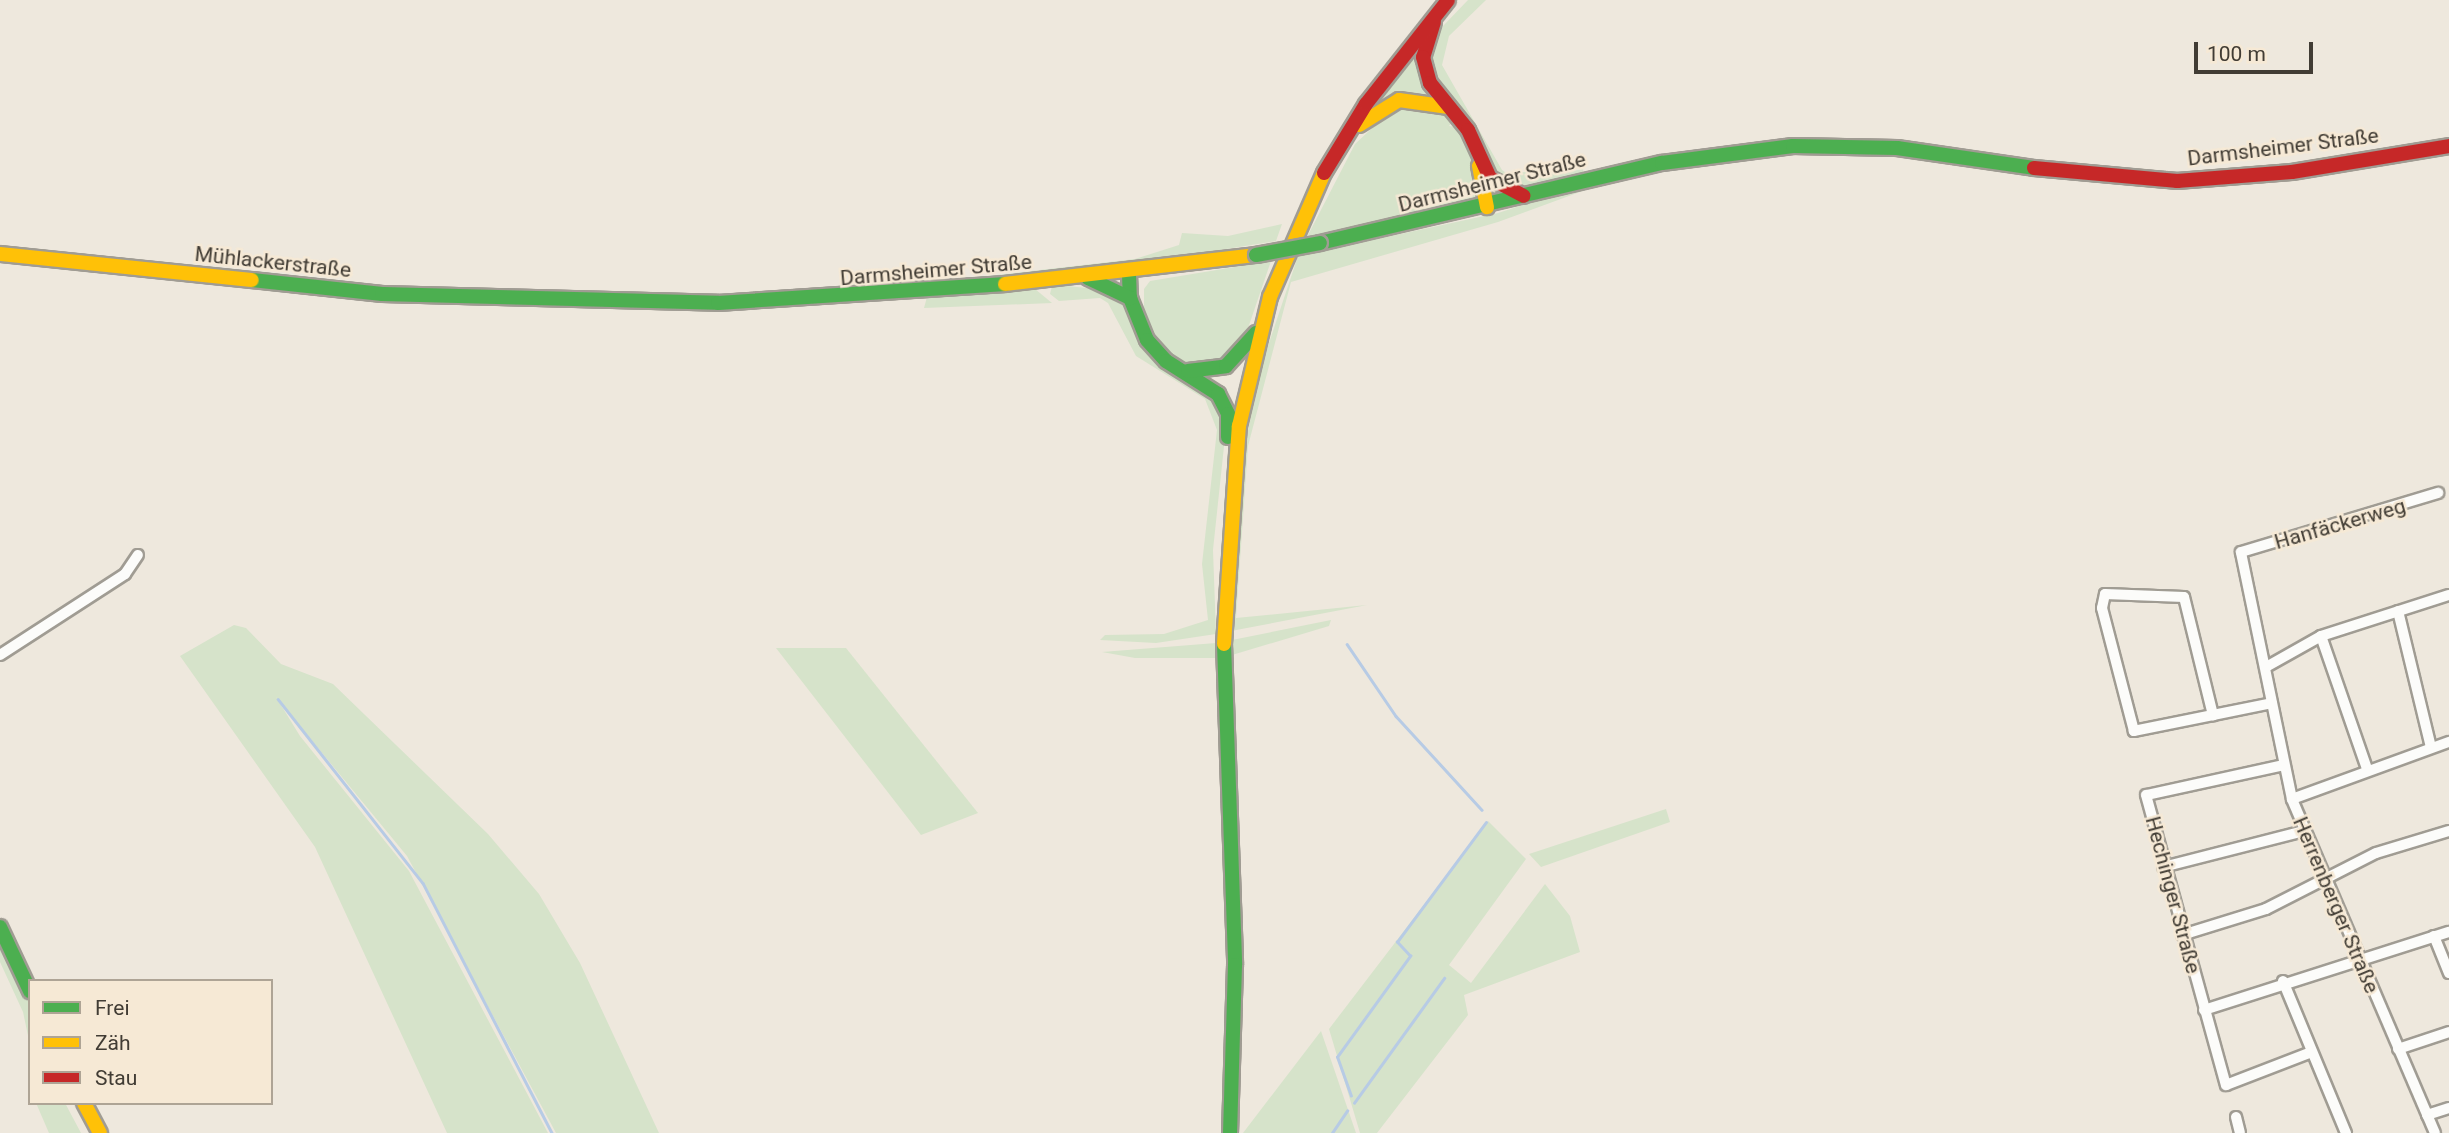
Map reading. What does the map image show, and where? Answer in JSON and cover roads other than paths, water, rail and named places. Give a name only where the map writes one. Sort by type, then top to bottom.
[{"type":"main road","points":[[1444,4],[1423,57],[1430,83],[1468,130],[1490,178],[1491,205]]},
{"type":"main road","points":[[1230,1133],[1235,965],[1223,616],[1232,468],[1261,327],[1303,215],[1347,134],[1444,4]]},
{"type":"main road","points":[[1347,134],[1376,110],[1399,100],[1424,100],[1448,107]]},
{"type":"main road","name":"Darmsheimer Straße","points":[[543,302],[843,299],[1134,273],[1320,243],[1662,163],[1793,146],[1897,148],[2096,177],[2177,181],[2292,172],[2449,146]]},
{"type":"main road","points":[[1480,159],[1491,205]]},
{"type":"main road","points":[[1490,178],[1524,196]]},
{"type":"main road","name":"Mühlackerstraße","points":[[0,254],[383,295],[543,302]]},
{"type":"main road","points":[[1134,273],[1130,298],[1153,349],[1210,386],[1224,403],[1232,468]]},
{"type":"main road","points":[[1134,273],[1137,314]]},
{"type":"main road","points":[[1088,278],[1130,298]]},
{"type":"main road","points":[[1184,370],[1226,366],[1261,327]]},
{"type":"main road","points":[[0,927],[28,987]]},
{"type":"main road","points":[[85,1105],[100,1133]]},
{"type":"street","name":"Hanfäckerweg","points":[[2241,552],[2438,493]]},
{"type":"street","name":"Herrenberger Straße","points":[[2241,552],[2292,799],[2356,958],[2435,1133]]},
{"type":"street","points":[[0,655],[125,574],[138,555]]},
{"type":"street","points":[[2266,667],[2321,636],[2449,595]]},
{"type":"street","points":[[2213,715],[2184,597],[2102,596],[2134,731],[2272,704]]},
{"type":"street","points":[[2398,611],[2431,747]]},
{"type":"street","points":[[2321,636],[2367,769]]},
{"type":"street","points":[[2292,799],[2367,769],[2449,742]]},
{"type":"street","name":"Hechinger Straße","points":[[2284,765],[2146,795],[2163,867],[2226,1085],[2309,1054]]},
{"type":"street","points":[[2163,867],[2304,831]]},
{"type":"street","points":[[2182,935],[2266,909],[2376,853],[2449,831]]},
{"type":"street","points":[[2204,1010],[2283,981],[2449,932]]},
{"type":"street","points":[[2434,936],[2449,974]]},
{"type":"street","points":[[2283,981],[2309,1054],[2346,1133]]},
{"type":"street","points":[[2398,1049],[2449,1032]]},
{"type":"street","points":[[2427,1115],[2449,1108]]},
{"type":"street","points":[[2236,1117],[2240,1133]]},
{"type":"waterway","points":[[1347,644],[1396,716],[1482,810]]},
{"type":"waterway","points":[[278,699],[423,883],[552,1133]]},
{"type":"waterway","points":[[1351,1096],[1337,1057],[1410,956],[1397,942],[1486,822]]},
{"type":"waterway","points":[[1354,1103],[1444,978]]},
{"type":"waterway","points":[[1332,1133],[1347,1111]]}]
